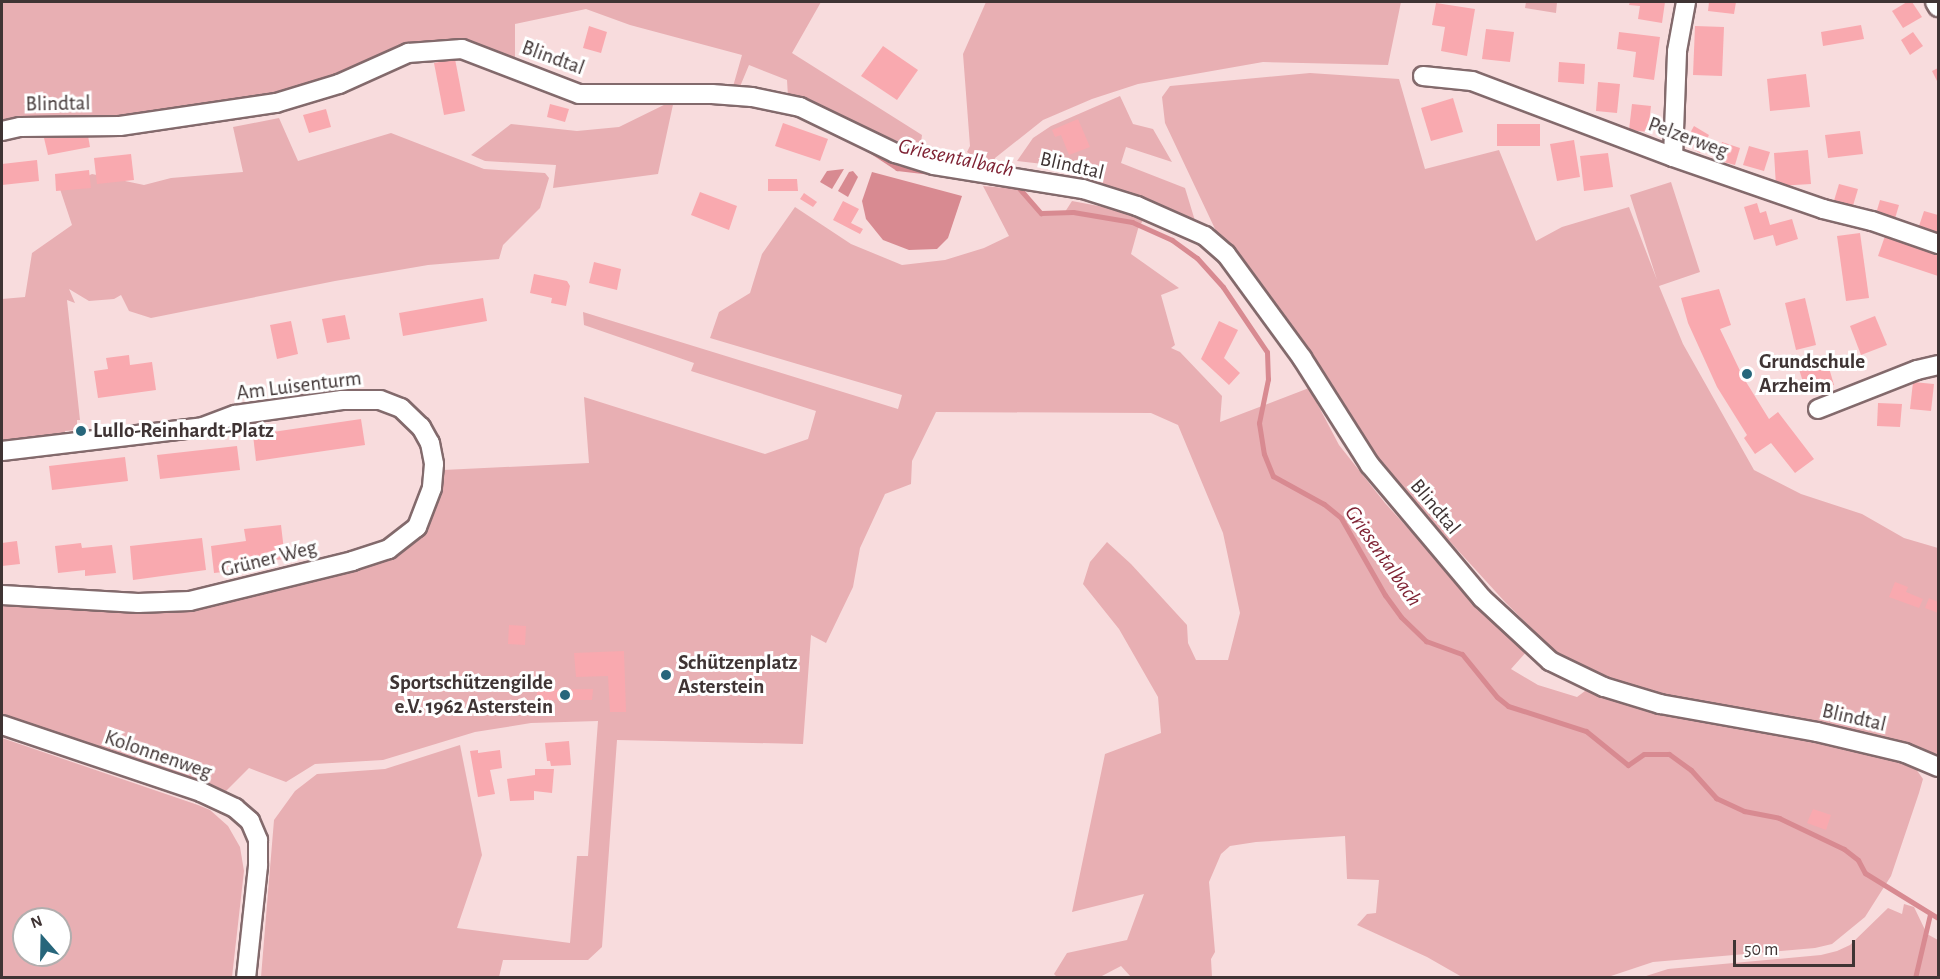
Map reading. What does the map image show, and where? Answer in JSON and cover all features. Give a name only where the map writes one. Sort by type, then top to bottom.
[{"type":"street","points":[[1673,157],[1677,51],[1686,2]]},
{"type":"street","points":[[1935,2],[1938,7]]},
{"type":"street","name":"Blindtal","points":[[2,131],[30,126],[120,126],[276,104],[339,84],[408,53],[462,49],[579,94],[712,94],[752,97],[800,107],[894,153],[934,165],[1083,189],[1137,206],[1204,236],[1226,254],[1302,358],[1370,465],[1482,598],[1550,661],[1604,687],[1660,704],[1817,732],[1905,753],[1938,767]]},
{"type":"street","name":"Pelzerweg","points":[[1423,76],[1472,81],[1673,157],[1795,200],[1872,221],[1938,244]]},
{"type":"street","points":[[1818,409],[1917,370],[1938,365]]},
{"type":"street","name":"Am Luisenturm","points":[[2,452],[203,428],[235,415],[342,400],[380,400],[394,404],[410,415]]},
{"type":"street","name":"Grüner Weg","points":[[2,595],[138,603],[190,601],[353,561],[389,549],[417,527],[432,488],[434,464],[430,443],[410,415]]},
{"type":"street","name":"Kolonnenweg","points":[[2,725],[201,792],[236,808],[250,821],[258,840],[258,866],[246,978]]},
{"type":"shaded area","points":[[2,2],[821,2],[792,53],[922,135],[920,150],[788,97],[787,80],[749,65],[739,89],[732,90],[742,55],[630,25],[586,9],[515,24],[515,63],[458,45],[316,88],[102,122],[69,117],[45,117],[39,122],[2,121]]},
{"type":"shaded area","points":[[986,2],[1401,2],[1388,65],[1263,62],[1138,84],[1092,99],[1043,120],[995,158],[993,166],[984,165],[967,152],[970,146],[963,54]]},
{"type":"shaded area","points":[[1526,2],[1557,2],[1556,13],[1525,8]]},
{"type":"shaded area","points":[[1310,73],[1399,79],[1425,169],[1499,150],[1536,241],[1562,227],[1629,207],[1657,280],[1630,195],[1671,182],[1700,272],[1659,286],[1683,344],[1754,470],[1801,494],[1862,514],[1904,538],[1938,548],[1938,754],[1652,696],[1557,654],[1506,603],[1380,465],[1247,268],[1216,231],[1165,123],[1162,97],[1170,86]]},
{"type":"shaded area","points":[[1120,96],[1133,124],[1153,129],[1172,162],[1126,147],[1121,163],[1185,188],[1196,224],[1113,189],[1043,164],[1017,161],[1033,138],[1051,126]]},
{"type":"shaded area","points":[[674,100],[658,174],[553,188],[556,165],[485,161],[471,155],[511,124],[577,131],[619,127]]},
{"type":"shaded area","points":[[279,118],[298,161],[391,133],[484,169],[545,173],[549,178],[540,208],[503,245],[499,259],[428,265],[151,318],[129,311],[121,295],[114,299],[89,301],[69,289],[75,303],[67,300],[80,420],[77,420],[77,430],[65,431],[65,435],[2,443],[2,299],[25,297],[32,253],[72,225],[60,189],[92,174],[144,185],[171,178],[243,172],[233,127]]},
{"type":"shaded area","points":[[844,169],[832,189],[820,182],[827,171]]},
{"type":"shaded area","points":[[853,171],[858,177],[848,197],[838,191],[849,172]]},
{"type":"shaded area","points":[[872,172],[962,196],[948,238],[937,249],[909,250],[883,240],[866,219],[862,201]]},
{"type":"shaded area","points":[[983,186],[1018,189],[1040,215],[1063,215],[1072,201],[1146,215],[1138,229],[1131,254],[1179,288],[1161,295],[1175,345],[1171,348],[1180,352],[1222,396],[1220,422],[1309,388],[1339,445],[1385,503],[1465,591],[1528,650],[1511,669],[1538,685],[1577,697],[1589,688],[1831,739],[1911,762],[1923,779],[1919,793],[1891,876],[1865,917],[1832,944],[1815,948],[1653,962],[1608,977],[1462,977],[1427,957],[1357,925],[1367,914],[1376,913],[1379,880],[1347,879],[1345,836],[1256,842],[1230,846],[1221,854],[1209,882],[1215,952],[1211,959],[1212,977],[1131,977],[1121,966],[1100,977],[1057,977],[1054,974],[1067,953],[1127,940],[1144,894],[1072,912],[1105,754],[1161,733],[1158,697],[1119,629],[1083,584],[1090,562],[1107,542],[1131,564],[1187,625],[1188,643],[1196,660],[1228,660],[1240,613],[1223,533],[1178,425],[1151,413],[936,412],[912,461],[911,484],[885,494],[860,548],[853,587],[826,643],[811,635],[803,744],[617,740],[602,947],[588,960],[503,960],[499,977],[261,977],[274,820],[295,791],[317,774],[385,769],[460,745],[482,855],[457,928],[570,943],[577,856],[588,856],[598,721],[531,723],[475,732],[383,760],[315,764],[286,782],[249,768],[226,791],[2,714],[2,601],[138,611],[172,611],[226,602],[350,570],[426,524],[435,509],[443,470],[589,463],[584,397],[765,454],[808,439],[816,411],[691,371],[694,363],[584,325],[583,312],[898,409],[902,395],[710,338],[719,312],[750,293],[762,254],[795,207],[851,244],[902,265],[945,260],[984,248],[1009,236]]},
{"type":"shaded area","points":[[2,738],[198,805],[210,810],[228,826],[240,847],[244,871],[232,977],[2,977]]},
{"type":"shaded area","points":[[1904,904],[1914,907],[1927,934],[1938,940],[1938,977],[1643,977],[1668,969],[1821,955],[1837,951],[1850,945],[1888,908],[1902,914]]},
{"type":"building","points":[[1630,2],[1665,2],[1662,23],[1638,19],[1640,6],[1629,5]]},
{"type":"building","points":[[1709,2],[1736,2],[1734,14],[1708,11]]},
{"type":"building","points":[[1907,2],[1912,2],[1922,17],[1903,28],[1892,11]]},
{"type":"building","points":[[1436,3],[1475,9],[1467,56],[1441,51],[1445,27],[1432,25]]},
{"type":"building","points":[[1861,25],[1864,39],[1823,46],[1821,32]]},
{"type":"building","points":[[589,26],[607,32],[601,53],[583,48]]},
{"type":"building","points":[[1695,26],[1724,27],[1722,76],[1693,75]]},
{"type":"building","points":[[1486,29],[1514,32],[1510,62],[1482,59]]},
{"type":"building","points":[[1619,32],[1660,37],[1654,80],[1633,77],[1636,52],[1617,49]]},
{"type":"building","points":[[1913,32],[1923,46],[1910,55],[1901,40]]},
{"type":"building","points":[[883,46],[918,70],[897,100],[861,76]]},
{"type":"building","points":[[455,59],[465,111],[444,115],[434,63]]},
{"type":"building","points":[[1559,62],[1585,64],[1584,84],[1558,82]]},
{"type":"building","points":[[1938,68],[1938,83],[1932,71]]},
{"type":"building","points":[[1806,74],[1810,107],[1770,111],[1767,79]]},
{"type":"building","points":[[1598,82],[1620,84],[1617,113],[1596,111]]},
{"type":"building","points":[[1453,98],[1463,132],[1431,141],[1421,108]]},
{"type":"building","points":[[550,104],[569,109],[565,122],[547,117]]},
{"type":"building","points":[[1632,104],[1651,106],[1648,132],[1629,130]]},
{"type":"building","points":[[326,109],[331,127],[309,133],[303,115]]},
{"type":"building","points":[[1078,119],[1090,147],[1069,155],[1061,135],[1055,137],[1052,130]]},
{"type":"building","points":[[783,123],[828,139],[820,161],[775,146]]},
{"type":"building","points":[[1497,124],[1540,124],[1540,146],[1497,146]]},
{"type":"building","points":[[1694,126],[1709,135],[1700,153],[1684,144]]},
{"type":"building","points":[[87,130],[90,147],[48,155],[44,138]]},
{"type":"building","points":[[1860,131],[1863,154],[1828,158],[1825,135]]},
{"type":"building","points":[[1574,140],[1580,177],[1557,181],[1550,144]]},
{"type":"building","points":[[1722,142],[1740,148],[1735,165],[1716,160]]},
{"type":"building","points":[[1749,146],[1770,152],[1764,171],[1743,165]]},
{"type":"building","points":[[1808,150],[1811,184],[1776,186],[1774,153]]},
{"type":"building","points":[[1608,153],[1613,187],[1584,191],[1580,156]]},
{"type":"building","points":[[131,154],[134,180],[97,184],[94,158]]},
{"type":"building","points":[[37,160],[39,181],[2,185],[2,164]]},
{"type":"building","points":[[89,170],[91,188],[56,191],[55,174]]},
{"type":"building","points":[[768,179],[797,179],[798,191],[768,191]]},
{"type":"building","points":[[1839,184],[1858,189],[1852,209],[1833,204]]},
{"type":"building","points":[[700,192],[737,206],[729,230],[691,215]]},
{"type":"building","points":[[804,193],[817,202],[813,207],[800,199]]},
{"type":"building","points":[[1880,200],[1899,205],[1894,222],[1875,217]]},
{"type":"building","points":[[843,201],[859,209],[851,223],[863,229],[860,234],[833,220]]},
{"type":"building","points":[[1757,203],[1760,213],[1766,211],[1770,225],[1792,219],[1798,239],[1776,246],[1773,235],[1754,240],[1744,207]]},
{"type":"building","points":[[1924,211],[1938,215],[1938,235],[1918,229]]},
{"type":"building","points":[[1860,233],[1869,298],[1846,301],[1837,236]]},
{"type":"building","points":[[1885,236],[1938,253],[1938,276],[1878,256]]},
{"type":"building","points":[[594,262],[621,269],[617,290],[589,283]]},
{"type":"building","points":[[534,274],[567,281],[570,286],[566,306],[551,303],[552,298],[530,293]]},
{"type":"building","points":[[1719,289],[1731,325],[1720,329],[1743,377],[1769,419],[1778,412],[1814,459],[1795,473],[1771,443],[1755,454],[1744,438],[1747,435],[1717,387],[1688,323],[1681,298]]},
{"type":"building","points":[[483,298],[487,321],[403,336],[399,313]]},
{"type":"building","points":[[1805,298],[1816,345],[1796,350],[1785,303]]},
{"type":"building","points":[[345,315],[350,339],[327,343],[322,319]]},
{"type":"building","points":[[1875,316],[1887,345],[1861,355],[1850,326]]},
{"type":"building","points":[[291,321],[298,354],[277,359],[270,325]]},
{"type":"building","points":[[1219,321],[1238,330],[1224,358],[1240,373],[1229,385],[1201,359]]},
{"type":"building","points":[[129,355],[130,365],[152,362],[156,390],[98,398],[94,371],[108,369],[106,358]]},
{"type":"building","points":[[1827,361],[1834,385],[1806,392],[1799,369]]},
{"type":"building","points":[[1913,382],[1934,384],[1931,411],[1910,409]]},
{"type":"building","points":[[1878,403],[1902,404],[1900,427],[1877,426]]},
{"type":"building","points":[[361,419],[365,445],[256,461],[253,435]]},
{"type":"building","points":[[237,446],[240,470],[160,479],[157,455]]},
{"type":"building","points":[[125,457],[128,481],[52,490],[49,466]]},
{"type":"building","points":[[281,525],[285,559],[248,563],[249,569],[214,573],[211,546],[246,541],[244,529]]},
{"type":"building","points":[[202,538],[206,570],[133,580],[130,546]]},
{"type":"building","points":[[17,541],[20,564],[2,566],[2,543]]},
{"type":"building","points":[[81,543],[82,548],[112,545],[116,573],[85,576],[85,570],[58,573],[55,546]]},
{"type":"building","points":[[1895,582],[1908,587],[1906,592],[1923,599],[1919,608],[1889,597]]},
{"type":"building","points":[[1929,598],[1938,602],[1938,613],[1925,608]]},
{"type":"building","points":[[509,625],[526,626],[525,645],[508,644]]},
{"type":"building","points":[[624,651],[626,712],[610,712],[608,676],[576,677],[574,653]]},
{"type":"building","name":"Sportschützengilde e.V. 1962 Asterstein","points":[[593,689],[592,700],[537,700],[537,690]]},
{"type":"building","points":[[569,741],[571,765],[551,766],[550,761],[547,761],[545,743]]},
{"type":"building","points":[[478,750],[478,753],[500,750],[502,768],[490,770],[495,794],[478,797],[470,751]]},
{"type":"building","points":[[535,769],[554,769],[552,793],[534,791],[534,800],[510,801],[507,779],[535,775]]},
{"type":"building","points":[[1813,809],[1831,815],[1826,830],[1807,823]]},
{"type":"waterway","name":"Griesentalbach","points":[[868,149],[897,168],[931,172]]},
{"type":"waterway","name":"Griesentalbach","points":[[969,179],[1018,187],[1041,213],[1073,212],[1132,222],[1172,240],[1197,258],[1223,287],[1267,352],[1268,379],[1259,423],[1264,454],[1273,476],[1324,504],[1341,518],[1385,595],[1401,617],[1426,641],[1462,654],[1497,697],[1508,706],[1586,731],[1628,765],[1644,754],[1669,754],[1691,770],[1716,798],[1744,811],[1779,818],[1844,849],[1858,860],[1865,873],[1938,918]]},
{"type":"waterway","points":[[1915,978],[1930,914]]},
{"type":"place","name":"Grundschule Arzheim","points":[[1747,374]]},
{"type":"place","name":"Lullo-Reinhardt-Platz","points":[[81,431]]},
{"type":"place","name":"Schützenplatz Asterstein","points":[[666,675]]},
{"type":"place","name":"Sportschützengilde e.V. 1962 Asterstein","points":[[565,695]]}]
